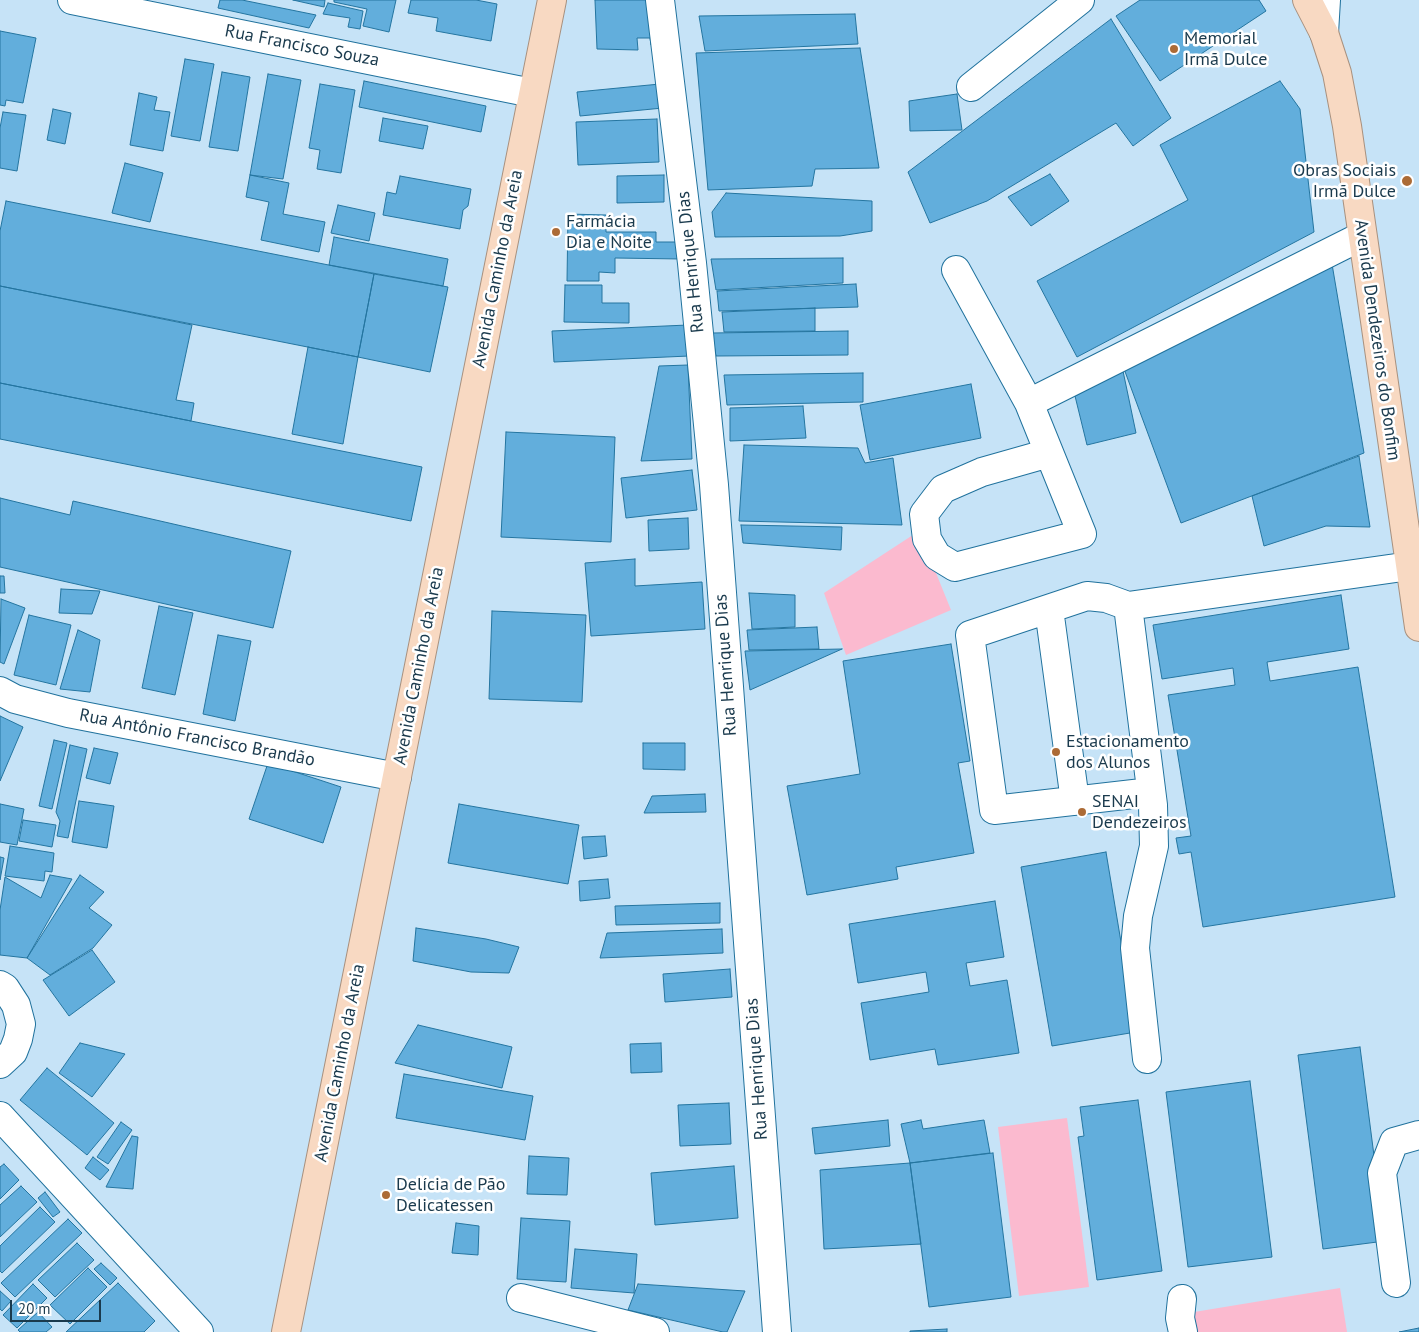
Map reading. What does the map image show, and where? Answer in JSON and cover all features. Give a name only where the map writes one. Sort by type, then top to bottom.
[{"type":"main road","name":"Avenida Caminho da Areia","points":[[286,1332],[552,0]]},
{"type":"main road","name":"Avenida Dendezeiros do Bonfim","points":[[1307,0],[1324,33],[1337,73],[1347,126],[1419,625]]},
{"type":"street","name":"Rua Francisco Souza","points":[[72,0],[532,93]]},
{"type":"street","name":"Rua Henrique Dias","points":[[660,0],[692,264],[714,484],[777,1332]]},
{"type":"street","points":[[971,87],[1080,0]]},
{"type":"street","points":[[1324,33],[1326,0]]},
{"type":"street","points":[[1029,404],[1362,236]]},
{"type":"street","points":[[956,270],[1029,404],[1049,453],[1082,534],[955,567],[937,556],[926,539],[924,514],[943,489],[982,472],[1049,453]]},
{"type":"street","points":[[1152,792],[994,810],[970,635],[1087,596],[1106,598],[1128,606],[1410,566]]},
{"type":"street","points":[[1128,606],[1152,792],[1154,846],[1138,916],[1135,948],[1147,1059]]},
{"type":"street","points":[[1049,609],[1075,801]]},
{"type":"street","name":"Rua Antônio Francisco Brandão","points":[[0,691],[16,700],[68,713],[397,777]]},
{"type":"street","points":[[0,985],[5,988],[16,1005],[21,1024],[13,1052],[0,1064]]},
{"type":"street","points":[[0,1116],[199,1332]]},
{"type":"street","points":[[1396,1283],[1382,1173],[1394,1142],[1419,1135]]},
{"type":"street","points":[[521,1298],[655,1332]]},
{"type":"street","points":[[1182,1299],[1180,1318],[1183,1332]]},
{"type":"shaded area","points":[[919,531],[951,610],[846,655],[824,593]]},
{"type":"shaded area","points":[[1067,1118],[1089,1287],[1019,1296],[998,1127]]},
{"type":"shaded area","points":[[1340,1288],[1347,1332],[1192,1332],[1188,1313]]},
{"type":"building","points":[[220,0],[242,0],[316,15],[309,28],[218,8]]},
{"type":"building","points":[[293,0],[325,0],[324,7]]},
{"type":"building","points":[[334,0],[396,0],[389,32],[363,26],[367,9],[334,2]]},
{"type":"building","points":[[411,0],[476,0],[497,4],[491,41],[436,31],[438,18],[408,13]]},
{"type":"building","points":[[595,0],[651,0],[660,45],[651,45],[650,38],[637,38],[638,50],[597,49]]},
{"type":"building","name":"Memorial Irmã Dulce","points":[[1140,0],[1259,0],[1266,11],[1160,81],[1116,16]]},
{"type":"building","points":[[328,3],[363,11],[360,29],[348,27],[350,18],[323,14]]},
{"type":"building","points":[[855,14],[858,44],[705,51],[699,16]]},
{"type":"building","points":[[1111,19],[1171,118],[1133,146],[1116,123],[987,201],[930,223],[908,172]]},
{"type":"building","points":[[0,31],[36,38],[23,103],[6,100],[5,106],[0,105]]},
{"type":"building","points":[[860,48],[879,168],[815,169],[812,186],[708,190],[696,53]]},
{"type":"building","points":[[185,59],[214,64],[200,141],[171,136]]},
{"type":"building","points":[[222,72],[250,77],[238,151],[209,147]]},
{"type":"building","points":[[268,74],[301,80],[283,179],[250,175]]},
{"type":"building","points":[[364,81],[486,106],[481,132],[359,107]]},
{"type":"building","points":[[1280,81],[1300,109],[1314,232],[1077,357],[1037,281],[1188,200],[1160,145]]},
{"type":"building","points":[[320,84],[355,90],[341,173],[317,169],[320,150],[309,148]]},
{"type":"building","points":[[660,84],[663,108],[580,116],[577,92]]},
{"type":"building","points":[[139,93],[157,97],[154,110],[170,112],[163,151],[130,145]]},
{"type":"building","points":[[957,94],[962,130],[910,131],[909,101]]},
{"type":"building","points":[[53,109],[71,113],[65,144],[47,140]]},
{"type":"building","points":[[3,112],[26,115],[17,171],[0,168],[0,128]]},
{"type":"building","points":[[383,118],[428,126],[423,149],[379,141]]},
{"type":"building","points":[[657,119],[659,162],[578,165],[576,122]]},
{"type":"building","points":[[125,163],[163,173],[150,222],[112,213]]},
{"type":"building","points":[[1050,174],[1069,201],[1031,226],[1008,197]]},
{"type":"building","points":[[250,175],[289,183],[283,214],[325,222],[319,252],[261,240],[269,202],[246,197]]},
{"type":"building","points":[[664,175],[664,202],[617,203],[617,176]]},
{"type":"building","points":[[400,176],[471,189],[468,206],[463,210],[460,229],[383,215],[387,192],[396,194]]},
{"type":"building","points":[[726,193],[872,201],[872,231],[840,236],[715,237],[712,212]]},
{"type":"building","points":[[6,201],[374,274],[358,357],[0,286],[0,231]]},
{"type":"building","points":[[338,205],[375,213],[369,241],[331,233]]},
{"type":"building","points":[[568,214],[606,215],[606,232],[656,232],[656,242],[681,242],[681,259],[615,258],[615,273],[599,272],[599,281],[567,281]]},
{"type":"building","points":[[334,237],[448,259],[443,286],[329,265]]},
{"type":"building","points":[[843,258],[843,283],[716,290],[711,259]]},
{"type":"building","points":[[1331,258],[1364,453],[1181,523],[1120,358]]},
{"type":"building","points":[[374,274],[448,287],[430,372],[358,357]]},
{"type":"building","points":[[856,284],[858,307],[719,311],[717,291]]},
{"type":"building","points":[[565,285],[602,285],[602,303],[629,303],[629,323],[564,322]]},
{"type":"building","points":[[0,286],[192,325],[176,400],[194,403],[191,421],[0,383]]},
{"type":"building","points":[[815,308],[815,331],[724,332],[722,312]]},
{"type":"building","points":[[688,325],[689,356],[554,362],[552,331]]},
{"type":"building","points":[[848,331],[848,355],[716,356],[712,333]]},
{"type":"building","points":[[308,347],[358,357],[343,444],[292,434]]},
{"type":"building","points":[[688,365],[692,459],[641,461],[659,366]]},
{"type":"building","points":[[1123,371],[1136,433],[1087,445],[1075,396]]},
{"type":"building","points":[[863,373],[863,402],[727,405],[724,375]]},
{"type":"building","points":[[0,383],[422,467],[411,521],[0,439]]},
{"type":"building","points":[[971,384],[981,438],[870,460],[860,405]]},
{"type":"building","points":[[803,406],[806,438],[730,441],[730,408]]},
{"type":"building","points":[[506,432],[615,437],[611,542],[501,537]]},
{"type":"building","points":[[744,445],[858,448],[865,463],[893,458],[902,525],[739,521]]},
{"type":"building","points":[[1359,456],[1370,527],[1326,526],[1264,546],[1252,496]]},
{"type":"building","points":[[692,470],[697,510],[626,518],[621,478]]},
{"type":"building","points":[[0,498],[70,515],[73,501],[291,551],[273,628],[0,567]]},
{"type":"building","points":[[688,518],[689,549],[649,551],[648,520]]},
{"type":"building","points":[[741,525],[842,527],[841,550],[743,543]]},
{"type":"building","points":[[635,559],[635,586],[702,582],[705,629],[591,636],[585,563]]},
{"type":"building","points":[[0,576],[4,576],[5,593],[0,593]]},
{"type":"building","points":[[61,589],[100,591],[92,614],[59,613]]},
{"type":"building","points":[[749,593],[795,595],[795,627],[752,629]]},
{"type":"building","points":[[1341,595],[1349,649],[1267,662],[1270,681],[1358,667],[1395,897],[1203,927],[1191,852],[1179,854],[1176,838],[1191,836],[1168,695],[1235,685],[1233,668],[1162,679],[1153,625]]},
{"type":"building","points":[[1,599],[25,608],[4,664],[0,662]]},
{"type":"building","points":[[159,606],[193,613],[175,695],[142,688]]},
{"type":"building","points":[[492,611],[586,615],[582,702],[489,699]]},
{"type":"building","points":[[29,615],[71,625],[56,685],[14,675]]},
{"type":"building","points":[[817,627],[819,649],[749,650],[747,630]]},
{"type":"building","points":[[78,630],[100,640],[90,692],[60,689]]},
{"type":"building","points":[[218,635],[251,641],[235,721],[203,714]]},
{"type":"building","points":[[951,644],[970,761],[958,763],[974,853],[896,867],[898,879],[807,895],[787,786],[860,774],[843,661]]},
{"type":"building","points":[[842,649],[750,690],[745,651]]},
{"type":"building","points":[[0,716],[23,727],[0,781]]},
{"type":"building","points":[[54,740],[67,743],[52,809],[39,806]]},
{"type":"building","points":[[643,743],[685,743],[685,770],[643,769]]},
{"type":"building","points":[[70,745],[87,749],[68,838],[57,836],[60,821],[56,812]]},
{"type":"building","points":[[94,748],[118,753],[110,784],[86,778]]},
{"type":"building","points":[[268,763],[341,787],[323,843],[249,819]]},
{"type":"building","points":[[705,794],[706,812],[644,813],[652,796]]},
{"type":"building","points":[[79,801],[114,806],[107,848],[72,842]]},
{"type":"building","points":[[0,804],[24,809],[17,845],[0,842]]},
{"type":"building","points":[[459,804],[579,825],[568,884],[448,863]]},
{"type":"building","points":[[23,820],[56,825],[52,847],[19,841]]},
{"type":"building","points":[[605,836],[607,856],[584,859],[582,837]]},
{"type":"building","points":[[10,846],[54,853],[52,872],[45,871],[44,881],[5,876]]},
{"type":"building","points":[[1106,852],[1136,1032],[1052,1046],[1021,867]]},
{"type":"building","points":[[0,857],[4,858],[0,880]]},
{"type":"building","points":[[50,875],[72,879],[27,958],[0,955],[0,910],[5,877],[41,898]]},
{"type":"building","points":[[80,875],[104,892],[89,908],[112,925],[93,948],[50,975],[27,958]]},
{"type":"building","points":[[608,879],[610,898],[580,901],[579,881]]},
{"type":"building","points":[[995,901],[1004,957],[966,963],[970,986],[1007,980],[1019,1053],[938,1065],[935,1049],[870,1060],[861,1003],[929,992],[926,972],[858,983],[849,924]]},
{"type":"building","points":[[720,903],[720,923],[616,925],[615,906]]},
{"type":"building","points":[[416,928],[486,939],[519,947],[509,973],[471,972],[413,961]]},
{"type":"building","points":[[722,929],[723,953],[600,958],[607,933]]},
{"type":"building","points":[[92,950],[115,982],[69,1016],[43,980]]},
{"type":"building","points":[[730,969],[732,997],[665,1002],[663,974]]},
{"type":"building","points":[[418,1025],[512,1047],[502,1088],[395,1063]]},
{"type":"building","points":[[80,1043],[125,1054],[92,1097],[59,1073]]},
{"type":"building","points":[[661,1043],[662,1072],[631,1073],[630,1044]]},
{"type":"building","points":[[1360,1047],[1385,1241],[1323,1249],[1298,1055]]},
{"type":"building","points":[[47,1068],[114,1123],[87,1155],[20,1100]]},
{"type":"building","points":[[404,1074],[533,1096],[525,1140],[396,1118]]},
{"type":"building","points":[[1250,1081],[1272,1257],[1188,1267],[1166,1092]]},
{"type":"building","points":[[1138,1100],[1162,1271],[1097,1280],[1078,1137],[1084,1136],[1080,1107]]},
{"type":"building","points":[[729,1103],[731,1144],[680,1146],[678,1105]]},
{"type":"building","points":[[888,1120],[890,1146],[815,1154],[812,1128]]},
{"type":"building","points":[[921,1120],[923,1129],[984,1120],[990,1153],[910,1163],[901,1124]]},
{"type":"building","points":[[121,1122],[132,1130],[108,1164],[97,1157]]},
{"type":"building","points":[[132,1136],[138,1137],[133,1189],[106,1187]]},
{"type":"building","points":[[993,1153],[1011,1297],[929,1307],[910,1163]]},
{"type":"building","points":[[529,1156],[569,1158],[567,1195],[527,1194]]},
{"type":"building","points":[[93,1157],[109,1170],[100,1180],[85,1168]]},
{"type":"building","points":[[910,1163],[921,1244],[824,1249],[820,1170]]},
{"type":"building","points":[[4,1164],[19,1180],[0,1199],[0,1167]]},
{"type":"building","points":[[734,1166],[738,1218],[655,1225],[651,1173]]},
{"type":"building","points":[[21,1186],[37,1202],[0,1237],[0,1205]]},
{"type":"building","points":[[45,1192],[60,1212],[53,1217],[38,1198]]},
{"type":"building","points":[[40,1207],[55,1222],[2,1273],[0,1271],[0,1246]]},
{"type":"building","points":[[521,1218],[570,1221],[566,1282],[517,1279]]},
{"type":"building","points":[[68,1219],[82,1233],[15,1297],[1,1283]]},
{"type":"building","points":[[456,1223],[479,1226],[478,1255],[452,1253]]},
{"type":"building","points":[[77,1243],[94,1260],[55,1297],[38,1280]]},
{"type":"building","points":[[575,1249],[637,1254],[634,1293],[571,1288]]},
{"type":"building","points":[[101,1263],[117,1278],[110,1285],[94,1269]]},
{"type":"building","points":[[88,1268],[107,1287],[70,1324],[50,1305]]},
{"type":"building","points":[[118,1283],[155,1321],[144,1332],[66,1332]]},
{"type":"building","points":[[33,1284],[47,1298],[17,1328],[3,1315]]},
{"type":"building","points":[[638,1284],[745,1291],[727,1332],[723,1332],[628,1310]]},
{"type":"building","points":[[0,1291],[11,1301],[2,1311],[0,1309]]},
{"type":"building","points":[[38,1312],[52,1327],[46,1332],[20,1332],[18,1330]]},
{"type":"building","points":[[1419,1328],[1419,1332],[1399,1332]]},
{"type":"building","points":[[947,1329],[947,1332],[910,1332],[910,1331]]},
{"type":"place","name":"Memorial Irmã Dulce","points":[[1174,49]]},
{"type":"place","name":"Obras Sociais Irmã Dulce","points":[[1407,181]]},
{"type":"place","name":"Farmácia Dia e Noite","points":[[556,232]]},
{"type":"place","name":"Estacionamento dos Alunos","points":[[1056,752]]},
{"type":"place","name":"SENAI Dendezeiros","points":[[1082,812]]},
{"type":"place","name":"Delícia de Pão Delicatessen","points":[[386,1195]]}]
